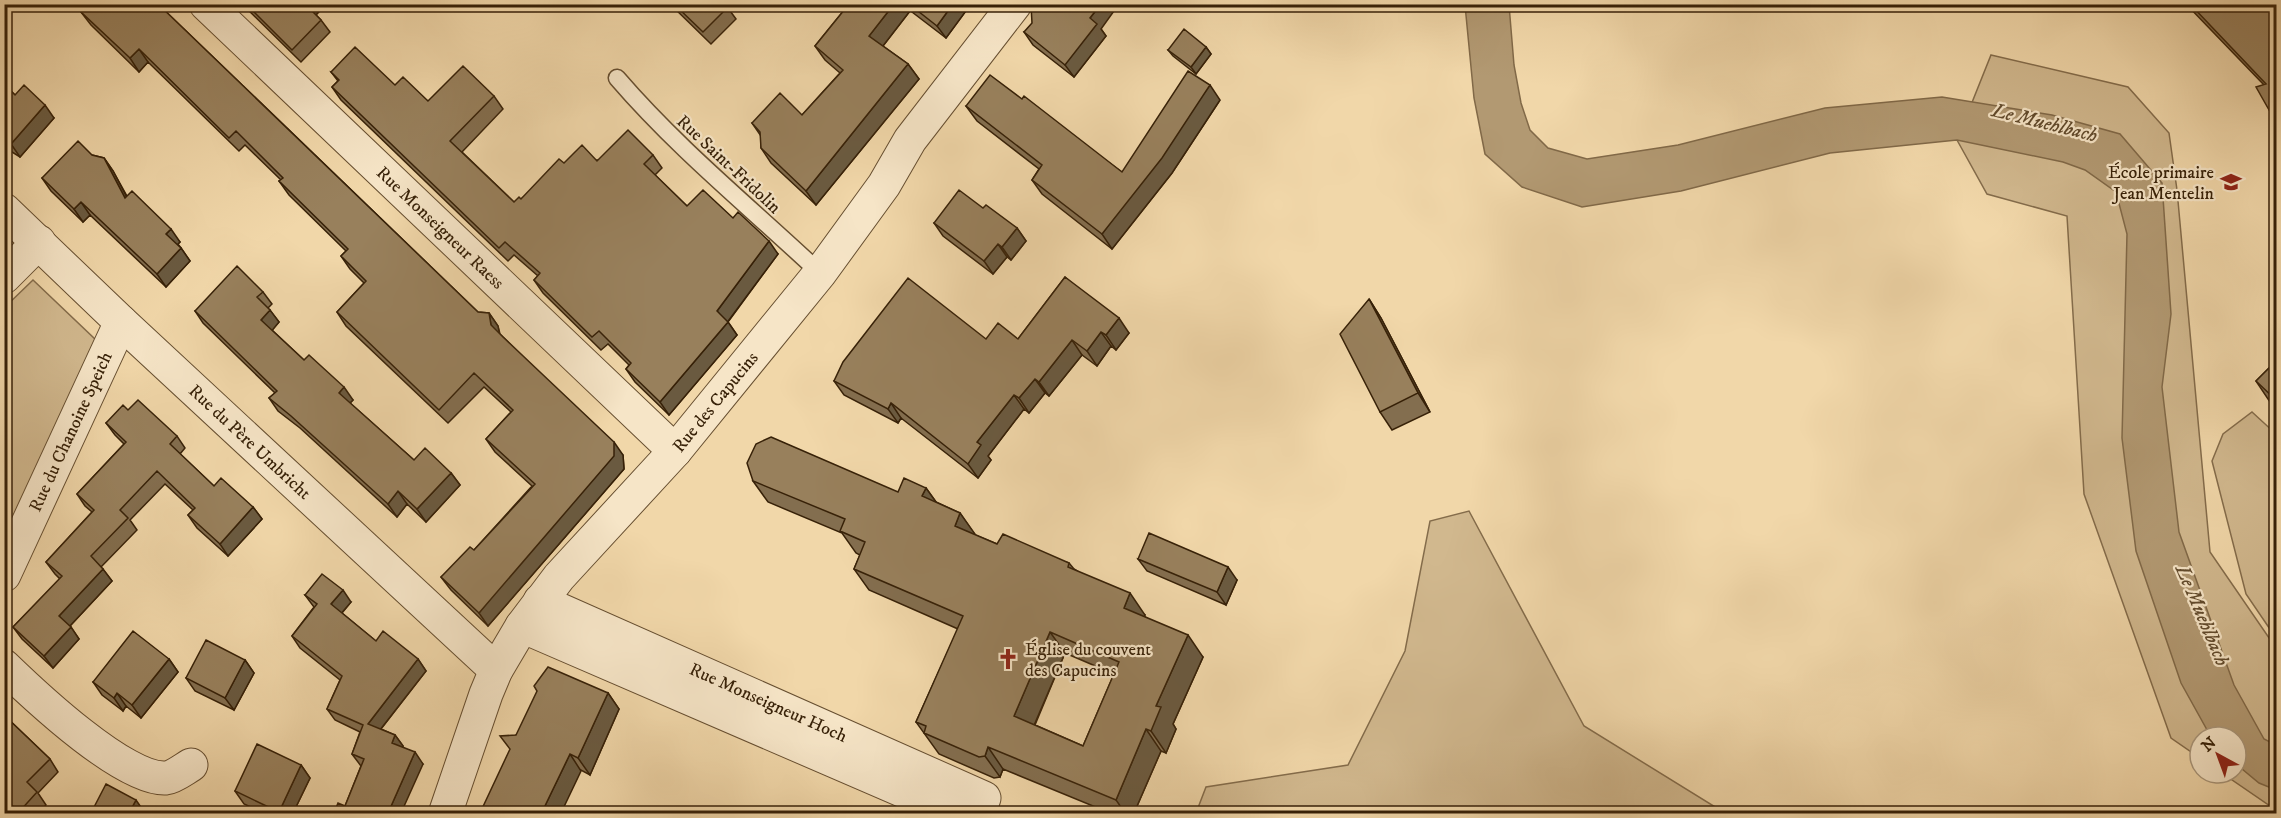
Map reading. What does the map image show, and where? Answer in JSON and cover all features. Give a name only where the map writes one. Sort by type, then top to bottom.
[{"type":"street","name":"Rue Monseigneur Raess","points":[[206,4],[675,452]]},
{"type":"street","name":"Rue des Capucins","points":[[445,813],[496,670],[531,614],[675,452],[820,273],[884,185],[910,140],[1015,4]]},
{"type":"street","name":"Rue du Père Umbricht","points":[[4,210],[121,322],[496,670]]},
{"type":"street","points":[[4,277],[39,242]]},
{"type":"street","name":"Rue du Chanoine Speich","points":[[4,575],[121,322]]},
{"type":"street","name":"Rue Monseigneur Hoch","points":[[531,614],[957,813]]},
{"type":"street","name":"Rue Monseigneur Hoch","points":[[531,614],[984,798],[978,813]]},
{"type":"street","points":[[4,666],[37,697],[119,761],[147,775],[167,778],[190,765]]},
{"type":"lane","name":"Rue Saint-Fridolin","points":[[616,78],[649,115],[710,175],[820,273]]},
{"type":"shaded area","points":[[1991,55],[2128,87],[2169,133],[2177,190],[2210,552],[2276,648],[2276,810],[2240,785],[2248,785],[2248,725],[2188,725],[2188,750],[2171,738],[2084,494],[2067,216],[1987,194],[1957,140]]},
{"type":"shaded area","points":[[33,280],[97,341],[5,543],[5,307]]},
{"type":"shaded area","points":[[2252,412],[2276,434],[2276,638],[2246,594],[2212,461],[2223,434]]},
{"type":"shaded area","points":[[1469,511],[1584,726],[1725,813],[1196,813],[1206,787],[1348,765],[1405,651],[1430,521]]},
{"type":"water","name":"Le Muehlbach","points":[[1465,5],[1509,5],[1514,65],[1521,103],[1530,130],[1548,148],[1587,159],[1678,145],[1825,108],[1942,97],[2052,115],[2120,134],[2162,183],[2171,314],[2162,387],[2179,532],[2234,685],[2264,739],[2276,745],[2276,790],[2259,783],[2248,774],[2248,725],[2204,725],[2181,683],[2136,551],[2122,438],[2127,234],[2116,192],[2085,170],[2063,162],[1957,140],[1830,153],[1681,191],[1582,207],[1522,187],[1485,154],[1474,98]]},
{"type":"building","points":[[79,4],[158,4],[478,312],[489,313],[491,325],[614,442],[614,456],[479,613],[441,577],[470,547],[474,550],[535,484],[486,439],[513,410],[474,373],[439,410],[337,312],[366,281],[341,256],[348,249],[279,181],[283,178],[236,131],[229,138],[139,49],[130,58],[81,12]]},
{"type":"building","points":[[246,4],[305,4],[321,20],[292,50]]},
{"type":"building","points":[[674,4],[725,4],[728,7],[703,32]]},
{"type":"building","points":[[849,4],[894,4],[869,36],[908,64],[806,191],[761,148],[760,132],[752,123],[780,93],[802,115],[843,70],[815,46]]},
{"type":"building","points":[[909,4],[953,4],[937,26]]},
{"type":"building","points":[[1101,4],[1090,18],[1097,24],[1065,65],[1024,32],[1032,23],[1031,5]]},
{"type":"building","points":[[2190,4],[2277,4],[2277,124],[2256,87],[2266,84]]},
{"type":"building","points":[[1184,29],[1206,47],[1191,67],[1168,50]]},
{"type":"building","points":[[355,47],[395,85],[403,77],[428,101],[463,66],[494,96],[450,141],[514,202],[519,197],[521,199],[559,159],[564,163],[582,145],[597,161],[628,130],[653,155],[644,164],[687,206],[703,190],[733,218],[738,212],[769,241],[717,311],[728,322],[660,402],[626,369],[631,363],[599,331],[592,337],[534,280],[540,273],[505,242],[499,248],[332,87],[339,80],[331,72]]},
{"type":"building","points":[[1188,71],[1210,85],[1162,158],[1102,234],[1032,180],[1042,165],[966,106],[990,75],[1022,99],[1024,96],[1122,172]]},
{"type":"building","points":[[4,84],[15,95],[24,85],[45,105],[11,144],[4,140]]},
{"type":"building","points":[[78,141],[92,155],[104,158],[125,198],[132,191],[171,229],[166,234],[181,248],[157,274],[81,202],[74,209],[42,178]]},
{"type":"building","points":[[959,190],[983,208],[986,205],[1017,228],[1002,247],[998,244],[984,261],[934,223]]},
{"type":"building","points":[[237,266],[263,292],[257,297],[270,310],[261,320],[304,360],[309,355],[344,387],[339,393],[414,460],[425,448],[451,473],[417,509],[398,491],[388,504],[269,398],[277,391],[195,311]]},
{"type":"building","points":[[1065,277],[1119,318],[1106,335],[1101,332],[1087,351],[1072,340],[1039,382],[1035,379],[1019,398],[1014,395],[977,442],[981,445],[968,464],[891,403],[888,409],[834,381],[843,362],[908,278],[986,339],[998,323],[1018,339]]},
{"type":"building","points":[[1369,299],[1418,393],[1380,412],[1340,334]]},
{"type":"building","points":[[2277,360],[2277,401],[2256,381]]},
{"type":"building","points":[[138,400],[177,436],[170,444],[214,486],[221,478],[253,507],[220,544],[188,515],[195,508],[157,471],[120,510],[128,518],[91,556],[103,569],[59,616],[71,627],[44,656],[13,627],[62,576],[46,562],[94,510],[77,494],[126,442],[106,423],[123,405],[128,410]]},
{"type":"building","points":[[771,437],[898,492],[904,478],[926,488],[922,496],[960,513],[955,526],[997,544],[1003,534],[1069,563],[1068,567],[1130,593],[1124,608],[1188,635],[1156,706],[1161,707],[1151,731],[1146,729],[1116,800],[988,747],[985,756],[979,757],[924,733],[926,726],[916,722],[963,616],[854,569],[865,542],[840,531],[845,519],[753,481],[747,463],[756,444]],"holes":[[[1050,632],[1119,662],[1083,746],[1014,716]]]},
{"type":"building","points":[[1149,533],[1228,567],[1217,592],[1138,559]]},
{"type":"building","points":[[322,574],[343,590],[331,604],[376,641],[383,631],[418,659],[368,724],[395,735],[392,743],[415,752],[388,813],[334,813],[338,803],[345,806],[364,759],[352,754],[363,725],[327,709],[342,676],[292,636],[317,604],[305,595]]},
{"type":"building","points":[[133,631],[169,659],[132,705],[117,693],[114,698],[93,682]]},
{"type":"building","points":[[206,640],[245,660],[225,698],[186,678]]},
{"type":"building","points":[[548,667],[608,693],[578,758],[570,754],[543,813],[480,813],[510,749],[500,736],[516,735],[537,691],[534,686]]},
{"type":"building","points":[[4,715],[50,759],[27,782],[37,792],[19,812],[4,798]]},
{"type":"building","points":[[257,744],[301,765],[279,812],[235,791]]},
{"type":"building","points":[[106,784],[136,800],[129,813],[91,813]]},
{"type":"place","name":"École primaire Jean Mentelin","points":[[2231,182]]},
{"type":"place","name":"Église du couvent des Capucins","points":[[1008,659]]}]
